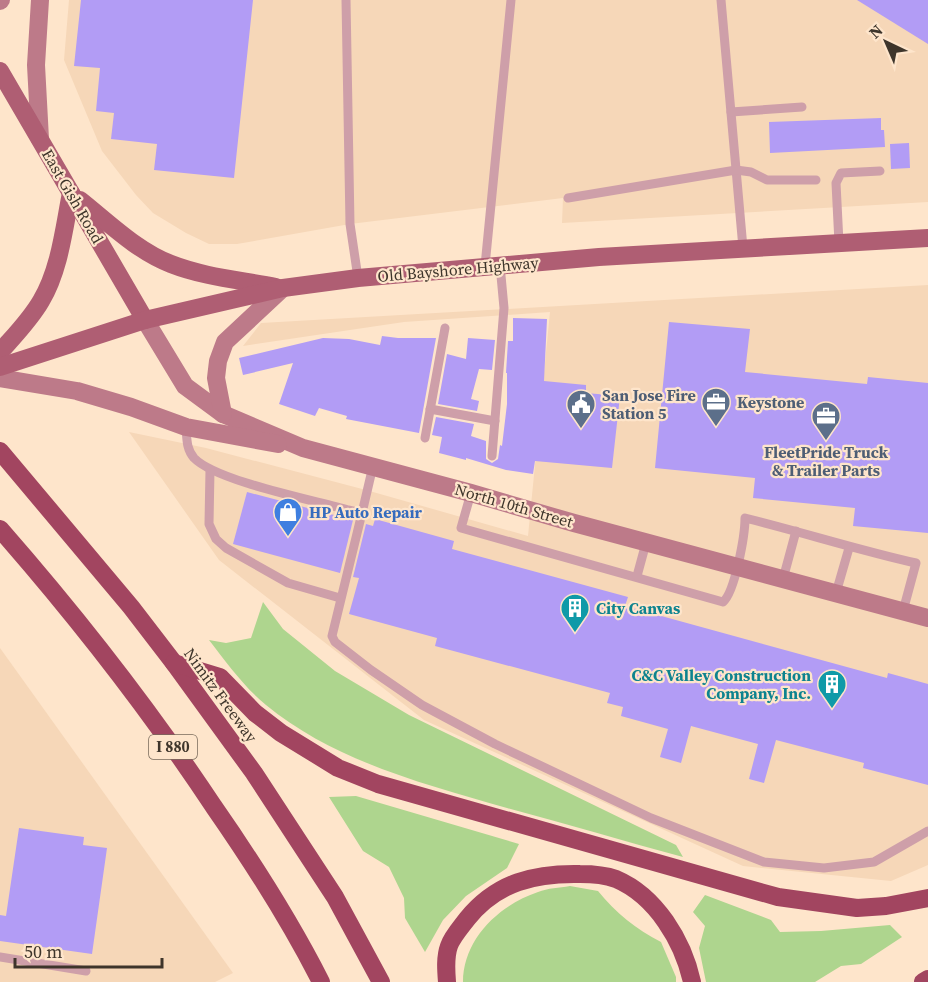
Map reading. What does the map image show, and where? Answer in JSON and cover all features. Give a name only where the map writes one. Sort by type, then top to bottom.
[{"type":"highway","name":"Nimitz Freeway","points":[[0,451],[131,607],[254,773],[335,897],[381,982]]},
{"type":"highway","name":"I 880","points":[[0,529],[54,591],[124,679],[185,763],[254,865],[305,950],[321,982]]},
{"type":"highway","points":[[174,663],[220,677],[255,713],[281,733],[339,768],[378,784],[778,897],[857,908],[886,906],[928,898]]},
{"type":"highway","points":[[447,982],[446,966],[449,946],[473,911],[489,897],[514,882],[552,873],[593,874],[616,879],[650,903],[673,932],[688,966],[692,982]]},
{"type":"highway","points":[[923,982],[928,979]]},
{"type":"main road","points":[[40,0],[36,64],[40,139]]},
{"type":"main road","name":"East Gish Road","points":[[0,71],[145,320]]},
{"type":"main road","points":[[0,352],[26,323],[42,299],[57,264],[71,193],[133,243],[171,264],[207,274],[283,288]]},
{"type":"main road","name":"Old Bayshore Highway","points":[[0,368],[145,320],[283,288],[493,265],[928,238]]},
{"type":"main road","points":[[224,414],[216,378],[218,361],[225,342],[283,288]]},
{"type":"main road","name":"North 10th Street","points":[[145,320],[185,386],[224,414],[303,448],[928,618]]},
{"type":"main road","points":[[0,378],[77,391],[186,427],[303,448]]},
{"type":"lane","points":[[346,0],[350,224],[358,278]]},
{"type":"lane","points":[[492,456],[504,308],[493,265],[495,164],[511,0]]},
{"type":"lane","points":[[721,0],[743,248]]},
{"type":"lane","points":[[731,112],[802,107]]},
{"type":"lane","points":[[568,198],[736,170],[751,172],[767,180],[816,180]]},
{"type":"lane","points":[[839,243],[836,183],[842,173],[879,171]]},
{"type":"lane","points":[[425,438],[445,328]]},
{"type":"lane","points":[[430,409],[495,421]]},
{"type":"lane","points":[[186,427],[187,445],[193,457],[210,470],[362,513]]},
{"type":"lane","points":[[373,466],[332,636],[335,642],[371,670],[422,705],[495,744],[662,822],[764,862],[824,868],[874,862],[928,831]]},
{"type":"lane","points":[[210,470],[209,524],[216,539],[226,548],[288,584],[340,598]]},
{"type":"lane","points":[[471,493],[461,528],[723,602],[728,597],[737,567],[745,532],[745,518],[849,548],[916,563],[903,611]]},
{"type":"lane","points":[[783,579],[796,531]]},
{"type":"lane","points":[[637,576],[646,543]]},
{"type":"lane","points":[[836,593],[849,548]]},
{"type":"lane","points":[[0,957],[86,971]]},
{"type":"shaded area","points":[[69,0],[928,0],[928,202],[562,223],[563,198],[350,224],[237,244],[209,244],[153,213],[102,151],[64,60]]},
{"type":"shaded area","points":[[928,285],[928,865],[891,881],[743,866],[424,720],[219,560],[129,432],[206,448],[528,536],[550,312],[404,322],[243,346],[261,323]]},
{"type":"shaded area","points":[[0,648],[233,973],[215,982],[0,982]]},
{"type":"green space","points":[[263,602],[283,629],[335,671],[409,715],[676,845],[683,857],[412,780],[350,756],[292,725],[250,690],[209,640],[226,643],[251,638]]},
{"type":"green space","points":[[356,796],[519,844],[507,868],[466,896],[443,920],[425,952],[405,918],[404,898],[389,867],[363,851],[329,797]]},
{"type":"green space","points":[[570,886],[598,891],[627,920],[661,942],[676,982],[463,982],[469,952],[476,938],[497,915],[538,892]]},
{"type":"green space","points":[[705,895],[771,920],[780,932],[890,925],[902,937],[861,964],[841,966],[815,982],[706,982],[699,948],[705,926],[693,912]]},
{"type":"building","points":[[81,0],[253,0],[234,178],[154,170],[157,144],[111,139],[114,113],[96,111],[100,68],[74,66]]},
{"type":"building","points":[[857,0],[928,0],[928,44]]},
{"type":"building","points":[[881,118],[885,147],[770,153],[769,122]]},
{"type":"building","points":[[909,143],[910,168],[891,169],[890,144]]},
{"type":"building","points":[[513,318],[547,319],[544,381],[586,385],[586,393],[620,396],[612,468],[535,461],[533,474],[506,470],[439,453],[442,437],[432,435],[436,417],[474,424],[471,436],[486,441],[486,459],[492,463],[498,459],[500,445],[502,446],[507,404],[508,341],[513,341]]},
{"type":"building","points":[[669,322],[750,329],[745,372],[867,384],[868,377],[928,383],[928,533],[853,526],[855,508],[753,498],[755,478],[655,468]]},
{"type":"building","points":[[382,336],[436,338],[419,433],[346,419],[347,416],[319,408],[315,416],[279,404],[293,363],[243,375],[239,358],[323,338],[349,339],[380,345]]},
{"type":"building","points":[[468,338],[495,340],[492,370],[479,369],[471,399],[479,401],[477,411],[438,404],[447,354],[466,359]]},
{"type":"building","points":[[247,492],[353,520],[340,573],[233,544]]},
{"type":"building","points":[[375,519],[454,541],[452,549],[628,597],[625,606],[887,678],[888,673],[928,684],[928,785],[863,768],[864,763],[776,740],[764,783],[749,779],[758,744],[691,726],[681,763],[660,757],[668,729],[621,716],[623,707],[607,703],[610,693],[435,646],[437,638],[349,614],[359,578],[353,577],[366,524],[373,526]]},
{"type":"building","points":[[19,828],[84,837],[83,845],[107,848],[92,954],[0,941],[0,915],[6,916]]},
{"type":"place","name":"Keystone","points":[[716,428]]},
{"type":"place","name":"San Jose Fire Station 5","points":[[581,430]]},
{"type":"place","name":"FleetPride Truck & Trailer Parts","points":[[826,442]]},
{"type":"place","name":"HP Auto Repair","points":[[288,538]]},
{"type":"place","name":"City Canvas","points":[[575,634]]},
{"type":"place","name":"C&C Valley Construction Company, Inc.","points":[[832,710]]}]
